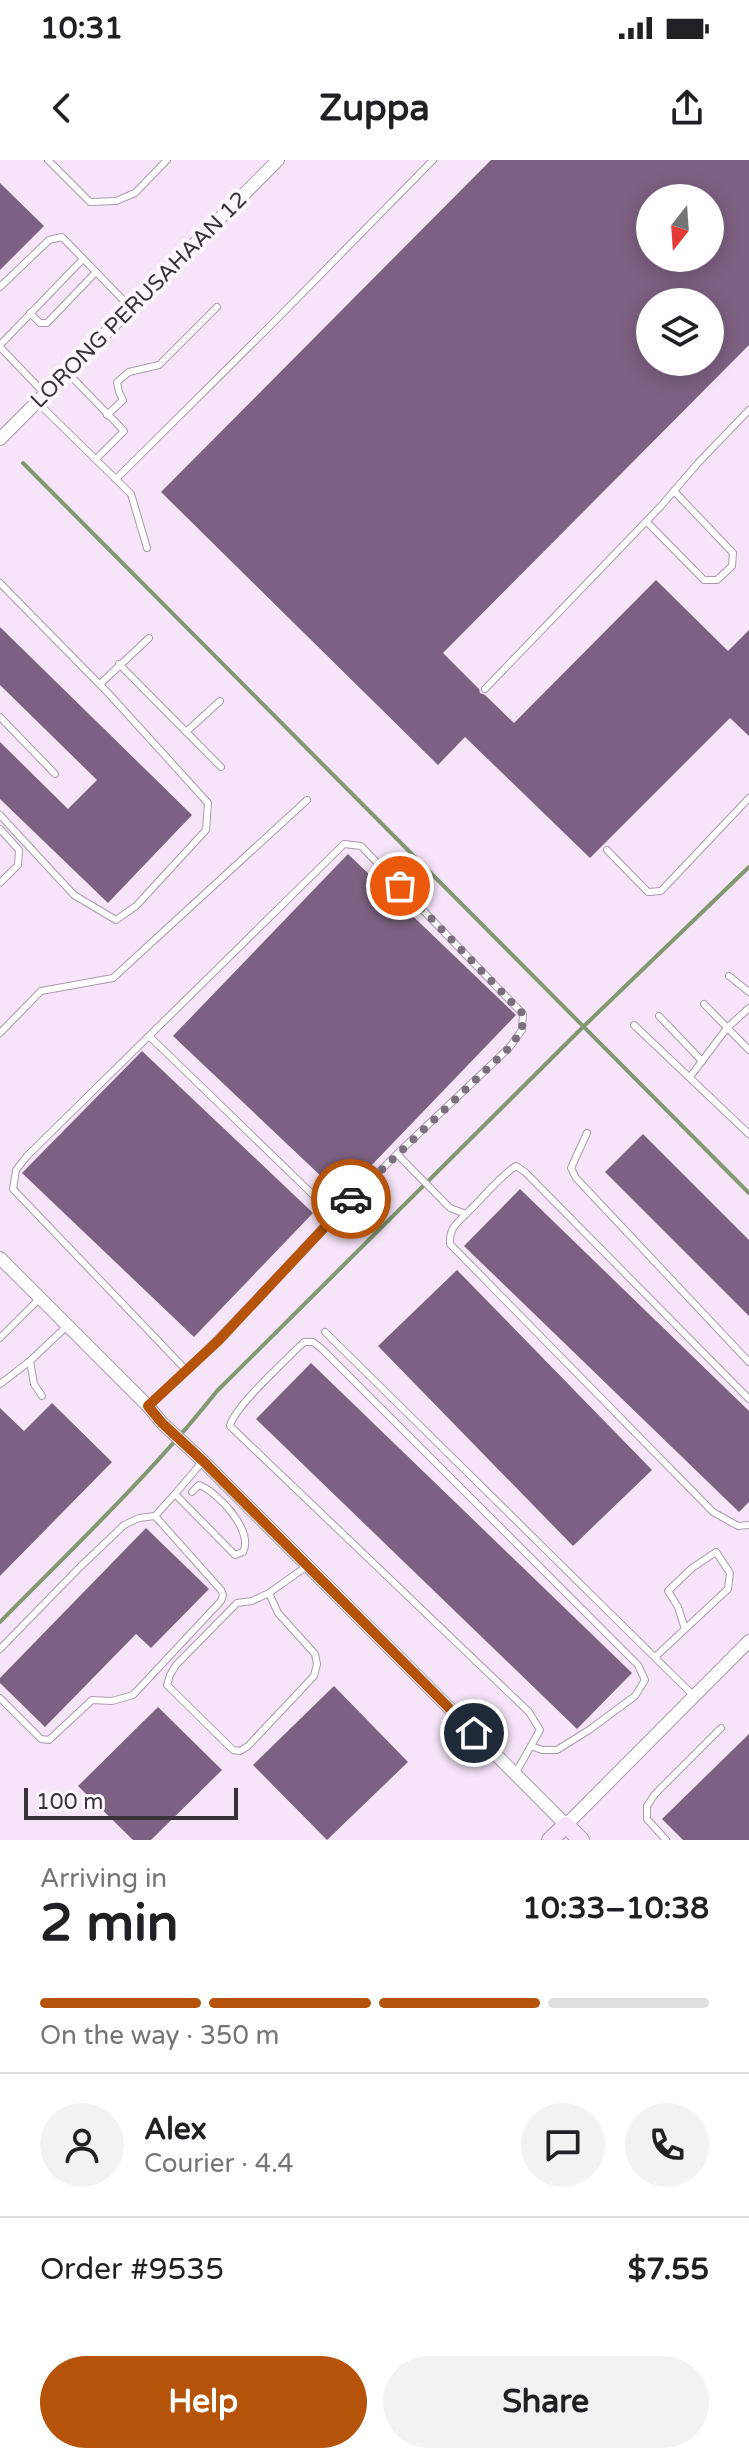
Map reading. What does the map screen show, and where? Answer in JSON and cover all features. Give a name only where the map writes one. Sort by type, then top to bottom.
[{"type":"street","name":"LORONG PERUSAHAAN 12","points":[[0,439],[278,160]]},
{"type":"street","points":[[0,1258],[581,1840]]},
{"type":"street","points":[[550,1840],[749,1641]]},
{"type":"lane","points":[[48,160],[90,202],[116,201],[135,193],[167,160]]},
{"type":"lane","points":[[116,479],[433,160]]},
{"type":"lane","points":[[0,287],[49,240],[62,237],[131,308]]},
{"type":"lane","points":[[83,259],[0,346],[41,398],[131,494],[147,548]]},
{"type":"lane","points":[[30,313],[40,323],[47,323],[96,272]]},
{"type":"lane","points":[[107,415],[123,400],[117,382],[129,372],[159,365],[217,307]]},
{"type":"lane","points":[[67,372],[124,431],[96,459]]},
{"type":"lane","points":[[485,689],[647,522],[749,410]]},
{"type":"lane","points":[[647,522],[704,580],[717,580],[732,566],[733,553],[674,491]]},
{"type":"lane","points":[[0,583],[100,684],[208,803],[206,830],[136,906],[116,920],[74,895],[0,815]]},
{"type":"lane","points":[[100,684],[149,638]]},
{"type":"lane","points":[[119,664],[221,767]]},
{"type":"lane","points":[[186,732],[220,701]]},
{"type":"lane","points":[[0,717],[55,774]]},
{"type":"lane","points":[[607,850],[648,892],[661,891],[749,798]]},
{"type":"lane","points":[[0,1033],[41,991],[113,978],[307,800]]},
{"type":"lane","points":[[0,829],[19,850],[18,865],[0,883]]},
{"type":"lane","points":[[148,1406],[187,1371],[397,1154],[509,1048],[522,1030],[523,1014],[361,846],[344,844],[16,1170],[13,1189],[187,1371]]},
{"type":"lane","points":[[729,976],[749,992]]},
{"type":"lane","points":[[704,1004],[749,1050]]},
{"type":"lane","points":[[690,1077],[727,1028],[749,1008]]},
{"type":"lane","points":[[659,1016],[702,1061]]},
{"type":"lane","points":[[634,1025],[749,1134]]},
{"type":"lane","points":[[149,1036],[335,1216]]},
{"type":"lane","points":[[587,1133],[571,1168],[576,1178],[749,1362]]},
{"type":"lane","points":[[397,1154],[450,1208],[466,1214]]},
{"type":"lane","points":[[749,1399],[516,1166],[506,1172],[449,1234],[450,1244],[713,1512],[738,1526],[749,1525]]},
{"type":"lane","points":[[0,1338],[40,1298]]},
{"type":"lane","points":[[0,1384],[68,1325]]},
{"type":"lane","points":[[325,1332],[694,1696]]},
{"type":"lane","points":[[515,1774],[540,1730],[529,1712],[230,1426],[230,1421],[245,1403],[304,1342],[313,1342],[322,1349],[638,1665],[645,1680],[635,1696],[557,1750],[531,1746]]},
{"type":"lane","points":[[30,1361],[34,1384],[42,1396]]},
{"type":"lane","points":[[0,1649],[124,1525],[139,1518],[155,1516],[203,1461]]},
{"type":"lane","points":[[175,1494],[235,1555],[243,1552],[247,1545],[244,1530],[219,1499],[210,1489],[199,1485],[192,1492]]},
{"type":"lane","points":[[0,1698],[41,1739],[49,1740],[92,1700],[112,1701],[133,1695],[221,1601],[221,1590],[155,1516]]},
{"type":"lane","points":[[655,1657],[728,1589],[730,1573],[716,1552],[692,1568],[668,1591],[678,1607],[685,1629]]},
{"type":"lane","points":[[269,1593],[278,1613],[315,1654],[317,1664],[314,1676],[248,1746],[240,1751],[233,1750],[167,1685],[170,1675],[176,1665],[237,1603],[252,1601],[269,1593],[307,1566]]},
{"type":"lane","points":[[666,1840],[647,1819],[647,1806],[721,1728]]},
{"type":"building","points":[[491,160],[749,160],[749,345],[724,370],[724,288],[636,288],[636,376],[718,376],[443,653],[480,693],[514,723],[656,580],[728,651],[749,630],[749,736],[730,718],[590,858],[465,737],[438,765],[161,492]]},
{"type":"building","points":[[0,183],[44,226],[0,270]]},
{"type":"building","points":[[0,627],[192,815],[108,903],[0,799],[0,742],[68,809],[97,780],[0,685]]},
{"type":"building","points":[[348,854],[516,1015],[342,1196],[173,1036]]},
{"type":"building","points":[[142,1051],[313,1213],[194,1337],[22,1173]]},
{"type":"building","points":[[643,1134],[749,1240],[749,1316],[605,1172]]},
{"type":"building","points":[[520,1189],[749,1411],[749,1502],[739,1512],[464,1246]]},
{"type":"building","points":[[457,1270],[652,1470],[573,1546],[378,1346]]},
{"type":"building","points":[[311,1363],[632,1673],[577,1729],[256,1419]]},
{"type":"building","points":[[52,1403],[112,1462],[0,1576],[0,1408],[24,1431]]},
{"type":"building","points":[[146,1528],[209,1589],[151,1648],[136,1634],[45,1727],[0,1683],[0,1678]]},
{"type":"building","points":[[334,1686],[408,1762],[327,1840],[253,1765]]},
{"type":"building","points":[[158,1707],[222,1770],[151,1840],[133,1840],[78,1786]]},
{"type":"building","points":[[749,1734],[749,1840],[683,1840],[662,1819]]},
{"type":"waterway","points":[[23,463],[749,1193]]},
{"type":"waterway","points":[[0,1622],[139,1481],[217,1391],[583,1027],[749,867]]},
{"type":"way so far","points":[[351,1199],[497,1060],[522,1030],[523,1014],[400,886]]},
{"type":"route","points":[[351,1199],[219,1340],[148,1406],[474,1733]]}]
